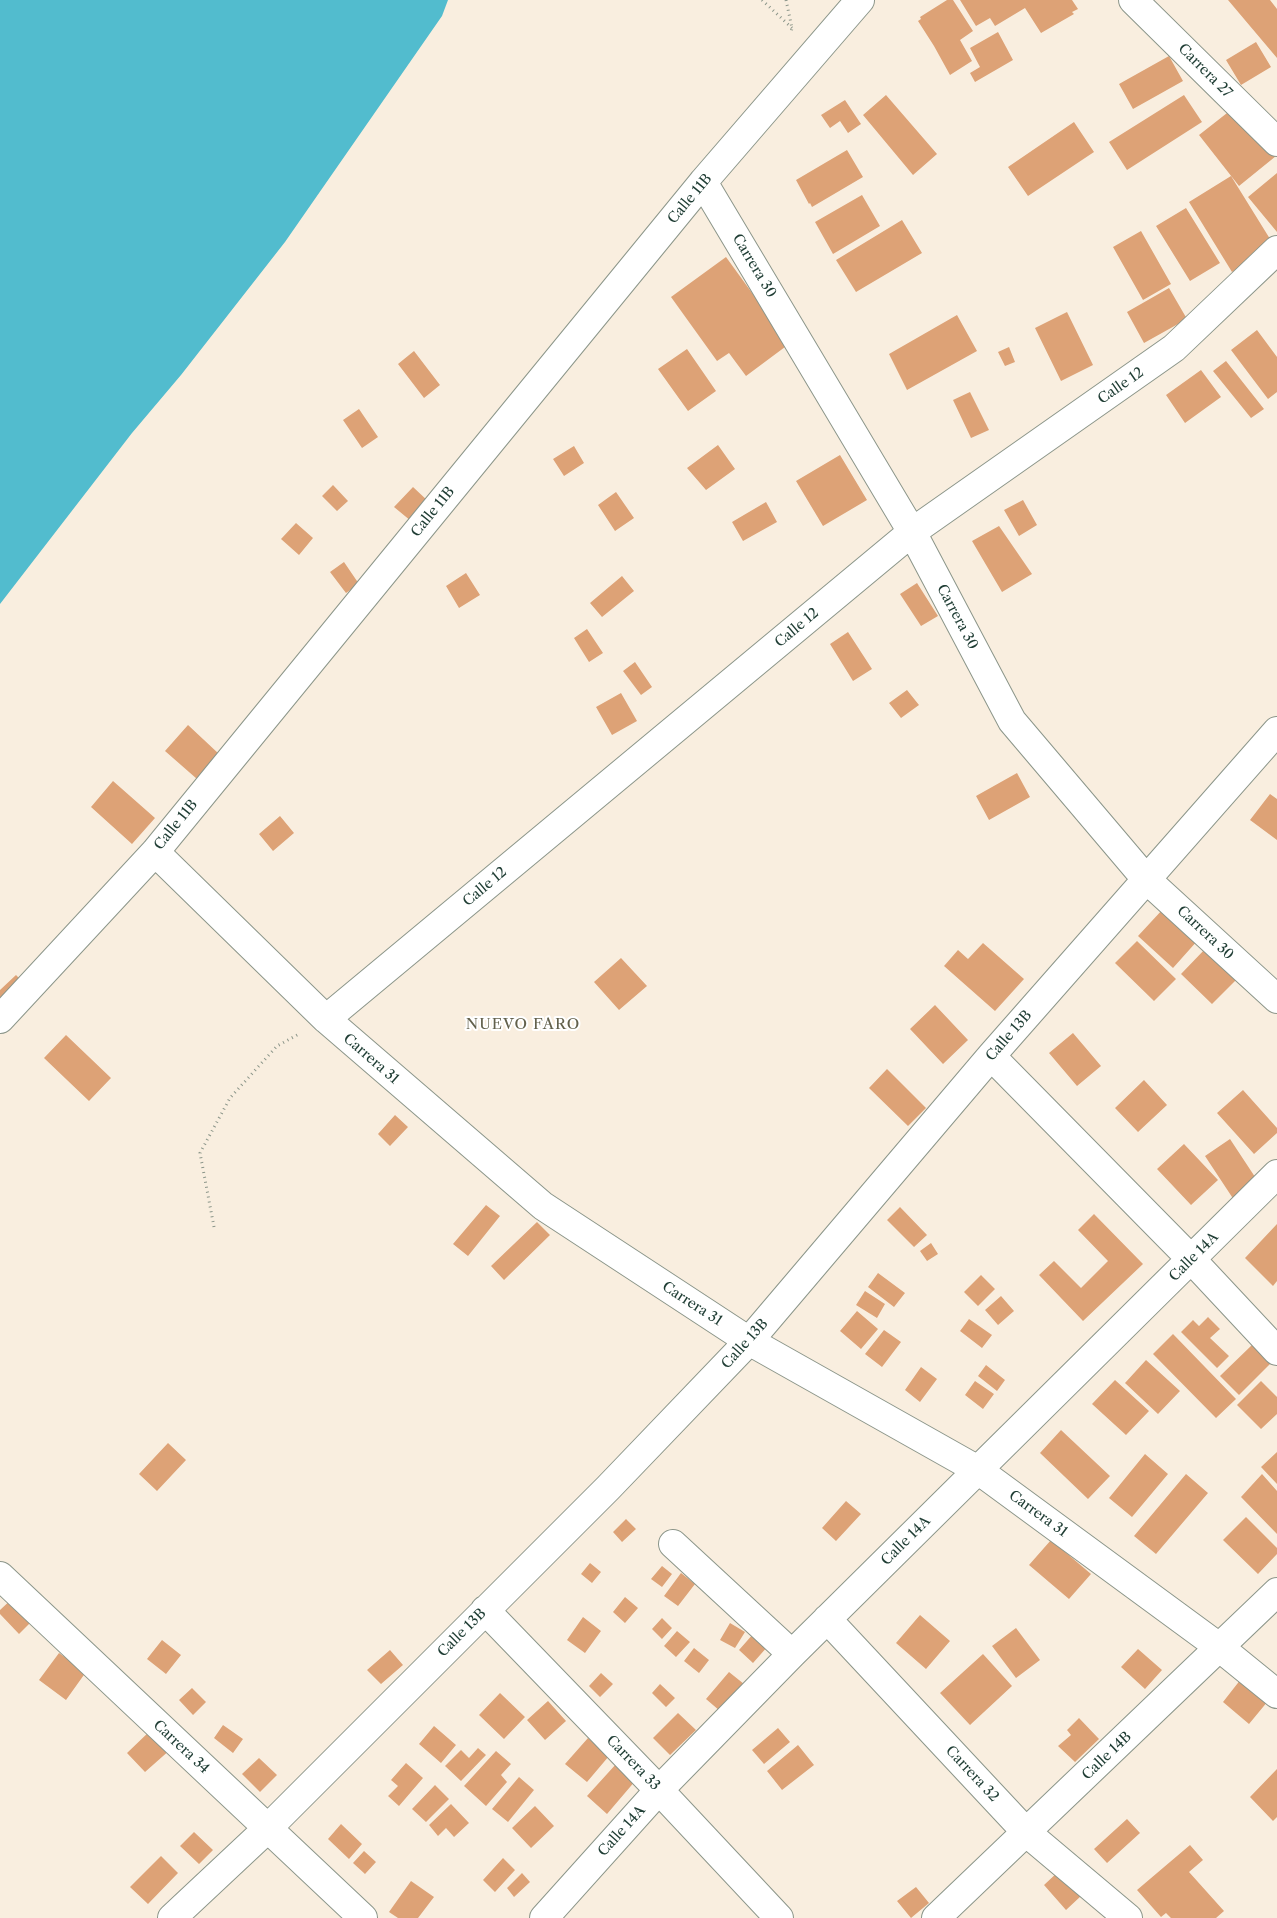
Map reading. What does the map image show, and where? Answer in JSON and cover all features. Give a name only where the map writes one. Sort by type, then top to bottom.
[{"type":"street","name":"Calle 11B","points":[[0,1019],[155,852],[703,182],[860,0]]},
{"type":"street","name":"Carrera 27","points":[[1133,0],[1277,142]]},
{"type":"street","name":"Carrera 30","points":[[703,182],[912,532],[1012,721],[1146,879],[1277,999]]},
{"type":"street","name":"Calle 12","points":[[326,1020],[912,532],[1174,348],[1277,250]]},
{"type":"street","name":"Calle 13B","points":[[172,1918],[267,1828],[608,1488],[749,1341],[991,1056],[1277,731]]},
{"type":"street","name":"Carrera 31","points":[[155,852],[326,1020],[543,1206],[749,1341],[978,1470],[1219,1647],[1277,1694]]},
{"type":"street","points":[[991,1056],[1191,1259],[1277,1352]]},
{"type":"street","name":"Calle 14A","points":[[544,1918],[659,1790],[792,1654],[1277,1174]]},
{"type":"street","points":[[673,1544],[792,1654]]},
{"type":"street","name":"Carrera 34","points":[[0,1576],[363,1918]]},
{"type":"street","name":"Calle 14B","points":[[936,1918],[1277,1592]]},
{"type":"street","name":"Carrera 33","points":[[485,1610],[659,1790],[779,1918]]},
{"type":"street","name":"Carrera 32","points":[[827,1620],[1027,1832],[1128,1918]]},
{"type":"path","points":[[762,0],[792,28]]},
{"type":"path","points":[[214,1227],[200,1153],[230,1098],[277,1046],[326,1020]]},
{"type":"water","points":[[0,0],[448,0],[442,16],[285,242],[181,375],[132,433],[0,604]]},
{"type":"building","points":[[947,0],[953,0],[973,31],[960,40],[972,61],[950,75],[918,21],[921,19],[920,17]]},
{"type":"building","points":[[960,0],[1072,0],[1078,9],[1072,12],[1074,14],[1041,33],[1025,8],[995,26],[990,18],[976,26]]},
{"type":"building","points":[[1228,0],[1270,0],[1277,9],[1277,58]]},
{"type":"building","points":[[998,32],[1013,60],[975,82],[970,73],[980,67],[970,48]]},
{"type":"building","points":[[1256,42],[1271,67],[1241,85],[1226,60]]},
{"type":"building","points":[[1169,56],[1183,81],[1133,109],[1119,84]]},
{"type":"building","points":[[886,95],[937,154],[913,175],[863,115]]},
{"type":"building","points":[[1184,95],[1202,122],[1127,170],[1109,142]]},
{"type":"building","points":[[845,100],[861,124],[848,133],[840,121],[830,128],[821,115]]},
{"type":"building","points":[[1236,106],[1276,156],[1239,186],[1199,135]]},
{"type":"building","points":[[1074,122],[1094,152],[1028,196],[1008,167]]},
{"type":"building","points":[[847,150],[863,177],[812,207],[796,180]]},
{"type":"building","points":[[1277,173],[1277,232],[1248,197]]},
{"type":"building","points":[[1231,176],[1275,247],[1232,272],[1189,202]]},
{"type":"building","points":[[862,195],[880,226],[833,254],[815,222]]},
{"type":"building","points":[[1186,208],[1220,263],[1190,281],[1156,226]]},
{"type":"building","points":[[902,220],[922,253],[856,292],[836,260]]},
{"type":"building","points":[[1141,231],[1171,284],[1143,300],[1113,247]]},
{"type":"building","points":[[726,257],[789,344],[746,376],[729,353],[717,361],[671,297]]},
{"type":"building","points":[[1169,288],[1187,319],[1144,343],[1127,312]]},
{"type":"building","points":[[1067,312],[1093,365],[1061,381],[1035,328]]},
{"type":"building","points":[[957,315],[977,351],[907,390],[889,354]]},
{"type":"building","points":[[1257,330],[1277,357],[1277,392],[1268,399],[1231,350]]},
{"type":"building","points":[[1009,347],[1015,362],[1005,366],[998,352]]},
{"type":"building","points":[[687,349],[716,391],[688,411],[658,369]]},
{"type":"building","points":[[414,351],[440,385],[424,398],[398,364]]},
{"type":"building","points":[[1226,361],[1264,409],[1251,418],[1213,371]]},
{"type":"building","points":[[1201,370],[1221,397],[1185,423],[1166,395]]},
{"type":"building","points":[[970,392],[989,430],[971,438],[953,400]]},
{"type":"building","points":[[359,409],[378,437],[362,448],[343,420]]},
{"type":"building","points":[[718,445],[735,469],[706,490],[687,468]]},
{"type":"building","points":[[574,446],[584,463],[564,476],[553,459]]},
{"type":"building","points":[[840,455],[867,500],[823,526],[796,481]]},
{"type":"building","points":[[333,485],[348,501],[337,511],[322,496]]},
{"type":"building","points":[[413,487],[429,502],[411,521],[394,507]]},
{"type":"building","points":[[616,492],[634,518],[615,531],[598,505]]},
{"type":"building","points":[[1023,500],[1037,525],[1019,536],[1004,510]]},
{"type":"building","points":[[766,502],[777,522],[743,541],[732,522]]},
{"type":"building","points":[[296,523],[313,538],[299,555],[281,539]]},
{"type":"building","points":[[999,526],[1032,574],[1002,592],[972,541]]},
{"type":"building","points":[[344,562],[359,584],[346,593],[330,572]]},
{"type":"building","points":[[466,573],[480,595],[459,608],[446,586]]},
{"type":"building","points":[[622,576],[634,591],[602,617],[590,603]]},
{"type":"building","points":[[917,583],[938,616],[921,626],[900,594]]},
{"type":"building","points":[[587,629],[603,653],[589,662],[574,638]]},
{"type":"building","points":[[848,632],[872,669],[853,681],[830,644]]},
{"type":"building","points":[[635,662],[652,687],[641,695],[623,671]]},
{"type":"building","points":[[907,690],[919,705],[901,718],[889,703]]},
{"type":"building","points":[[621,693],[637,721],[612,735],[596,707]]},
{"type":"building","points":[[188,725],[219,754],[197,779],[165,751]]},
{"type":"building","points":[[1017,773],[1030,797],[989,820],[976,796]]},
{"type":"building","points":[[113,781],[155,818],[132,844],[91,807]]},
{"type":"building","points":[[1270,794],[1277,799],[1277,840],[1250,820]]},
{"type":"building","points":[[280,816],[294,833],[273,851],[259,834]]},
{"type":"building","points":[[1163,909],[1198,940],[1173,968],[1138,936]]},
{"type":"building","points":[[1137,941],[1176,979],[1154,1001],[1115,963]]},
{"type":"building","points":[[983,943],[1024,979],[995,1011],[944,966],[958,950],[968,959]]},
{"type":"building","points":[[1206,948],[1238,978],[1212,1004],[1181,974]]},
{"type":"building","points":[[621,958],[647,986],[619,1010],[594,982]]},
{"type":"building","points":[[16,975],[26,985],[0,1003],[0,990]]},
{"type":"building","points":[[935,1005],[968,1040],[943,1064],[910,1029]]},
{"type":"building","points":[[1073,1033],[1101,1066],[1077,1086],[1049,1053]]},
{"type":"building","points":[[66,1035],[111,1078],[89,1101],[44,1058]]},
{"type":"building","points":[[887,1069],[926,1108],[908,1126],[869,1088]]},
{"type":"building","points":[[1144,1080],[1167,1105],[1138,1132],[1115,1108]]},
{"type":"building","points":[[1243,1090],[1277,1128],[1277,1133],[1254,1154],[1217,1113]]},
{"type":"building","points":[[395,1115],[408,1127],[390,1146],[378,1134]]},
{"type":"building","points":[[1230,1139],[1259,1183],[1234,1200],[1205,1156]]},
{"type":"building","points":[[1184,1144],[1218,1180],[1191,1205],[1157,1169]]},
{"type":"building","points":[[486,1205],[500,1216],[468,1256],[453,1244]]},
{"type":"building","points":[[900,1207],[927,1235],[914,1247],[887,1220]]},
{"type":"building","points":[[1094,1214],[1143,1264],[1083,1321],[1039,1275],[1054,1261],[1081,1288],[1108,1261],[1078,1230]]},
{"type":"building","points":[[537,1222],[550,1235],[504,1280],[491,1266]]},
{"type":"building","points":[[1277,1224],[1277,1281],[1273,1286],[1245,1258]]},
{"type":"building","points":[[931,1243],[938,1254],[927,1261],[920,1251]]},
{"type":"building","points":[[878,1273],[905,1293],[894,1307],[868,1287]]},
{"type":"building","points":[[981,1275],[995,1289],[978,1306],[964,1292]]},
{"type":"building","points":[[865,1291],[885,1304],[877,1318],[856,1305]]},
{"type":"building","points":[[1001,1296],[1014,1311],[998,1325],[985,1310]]},
{"type":"building","points":[[857,1311],[878,1329],[861,1349],[840,1331]]},
{"type":"building","points":[[1208,1317],[1220,1329],[1210,1338],[1229,1356],[1217,1368],[1181,1332],[1193,1320],[1199,1326]]},
{"type":"building","points":[[969,1319],[992,1335],[982,1348],[960,1331]]},
{"type":"building","points":[[884,1330],[901,1342],[882,1367],[865,1354]]},
{"type":"building","points":[[1173,1334],[1236,1399],[1216,1418],[1153,1354]]},
{"type":"building","points":[[1253,1344],[1271,1363],[1239,1395],[1220,1376]]},
{"type":"building","points":[[1146,1360],[1180,1391],[1158,1414],[1125,1383]]},
{"type":"building","points":[[986,1365],[1005,1380],[997,1391],[978,1376]]},
{"type":"building","points":[[921,1367],[937,1379],[920,1402],[905,1390]]},
{"type":"building","points":[[1115,1380],[1149,1411],[1126,1435],[1092,1404]]},
{"type":"building","points":[[975,1381],[994,1394],[983,1409],[965,1395]]},
{"type":"building","points":[[1261,1381],[1277,1397],[1277,1414],[1261,1429],[1237,1405]]},
{"type":"building","points":[[1061,1430],[1110,1476],[1088,1499],[1040,1453]]},
{"type":"building","points":[[168,1443],[186,1460],[157,1491],[139,1474]]},
{"type":"building","points":[[1277,1452],[1277,1484],[1261,1467]]},
{"type":"building","points":[[1145,1454],[1168,1474],[1132,1517],[1109,1498]]},
{"type":"building","points":[[1186,1474],[1208,1493],[1156,1554],[1134,1536]]},
{"type":"building","points":[[1262,1474],[1277,1491],[1277,1534],[1241,1497]]},
{"type":"building","points":[[846,1501],[861,1514],[836,1541],[822,1528]]},
{"type":"building","points":[[1246,1517],[1277,1548],[1277,1554],[1258,1574],[1223,1540]]},
{"type":"building","points":[[626,1519],[636,1529],[622,1542],[613,1532]]},
{"type":"building","points":[[1051,1540],[1091,1574],[1069,1599],[1029,1565]]},
{"type":"building","points":[[590,1563],[601,1572],[592,1583],[581,1574]]},
{"type":"building","points":[[662,1566],[672,1574],[662,1587],[651,1579]]},
{"type":"building","points":[[681,1573],[695,1584],[678,1606],[664,1596]]},
{"type":"building","points":[[15,1596],[35,1618],[19,1634],[0,1614],[0,1610]]},
{"type":"building","points":[[625,1597],[638,1608],[625,1623],[613,1612]]},
{"type":"building","points":[[920,1615],[950,1641],[926,1669],[896,1643]]},
{"type":"building","points":[[583,1617],[601,1631],[585,1653],[567,1640]]},
{"type":"building","points":[[662,1618],[672,1628],[662,1639],[652,1629]]},
{"type":"building","points":[[730,1623],[745,1632],[735,1648],[720,1640]]},
{"type":"building","points":[[1016,1628],[1040,1660],[1016,1678],[992,1646]]},
{"type":"building","points":[[677,1631],[690,1642],[676,1657],[664,1646]]},
{"type":"building","points":[[754,1633],[768,1646],[753,1663],[739,1650]]},
{"type":"building","points":[[162,1640],[181,1655],[166,1674],[147,1659]]},
{"type":"building","points":[[694,1648],[709,1660],[699,1673],[684,1661]]},
{"type":"building","points":[[1138,1649],[1162,1670],[1145,1689],[1121,1667]]},
{"type":"building","points":[[390,1650],[403,1665],[381,1684],[367,1670]]},
{"type":"building","points":[[59,1653],[86,1672],[66,1700],[39,1680]]},
{"type":"building","points":[[983,1654],[1012,1686],[970,1725],[940,1693]]},
{"type":"building","points":[[729,1672],[744,1684],[720,1711],[706,1699]]},
{"type":"building","points":[[601,1673],[613,1684],[600,1697],[589,1686]]},
{"type":"building","points":[[1241,1679],[1268,1701],[1249,1724],[1223,1702]]},
{"type":"building","points":[[660,1684],[675,1698],[666,1707],[652,1693]]},
{"type":"building","points":[[192,1688],[206,1702],[193,1715],[179,1700]]},
{"type":"building","points":[[500,1693],[525,1717],[504,1739],[479,1715]]},
{"type":"building","points":[[548,1701],[566,1721],[545,1740],[527,1720]]},
{"type":"building","points":[[678,1713],[696,1730],[670,1755],[653,1738]]},
{"type":"building","points":[[1079,1718],[1099,1739],[1075,1762],[1058,1746],[1071,1735],[1067,1730]]},
{"type":"building","points":[[223,1725],[243,1739],[233,1753],[214,1738]]},
{"type":"building","points":[[434,1726],[456,1745],[441,1763],[419,1744]]},
{"type":"building","points":[[778,1728],[790,1742],[764,1764],[752,1750]]},
{"type":"building","points":[[152,1729],[171,1749],[145,1772],[127,1753]]},
{"type":"building","points":[[588,1738],[609,1756],[587,1782],[565,1764]]},
{"type":"building","points":[[798,1745],[814,1765],[782,1790],[767,1771]]},
{"type":"building","points":[[478,1748],[486,1755],[461,1781],[445,1766],[461,1750],[469,1758]]},
{"type":"building","points":[[496,1751],[511,1764],[501,1775],[507,1782],[486,1806],[464,1786]]},
{"type":"building","points":[[259,1758],[277,1775],[260,1792],[242,1774]]},
{"type":"building","points":[[406,1763],[423,1778],[399,1806],[388,1796],[398,1786],[391,1780]]},
{"type":"building","points":[[617,1763],[636,1780],[607,1814],[587,1796]]},
{"type":"building","points":[[1277,1769],[1277,1817],[1273,1821],[1250,1797]]},
{"type":"building","points":[[519,1777],[534,1790],[508,1822],[492,1809]]},
{"type":"building","points":[[435,1785],[449,1799],[426,1822],[412,1809]]},
{"type":"building","points":[[451,1804],[469,1823],[454,1837],[446,1828],[438,1836],[429,1825]]},
{"type":"building","points":[[535,1806],[554,1826],[531,1848],[512,1828]]},
{"type":"building","points":[[1127,1819],[1140,1833],[1107,1863],[1094,1849]]},
{"type":"building","points":[[341,1824],[362,1844],[349,1859],[328,1839]]},
{"type":"building","points":[[194,1832],[213,1850],[199,1864],[180,1846]]},
{"type":"building","points":[[1190,1845],[1203,1860],[1189,1872],[1224,1911],[1216,1918],[1171,1918],[1166,1913],[1161,1917],[1137,1890]]},
{"type":"building","points":[[364,1851],[376,1862],[365,1874],[353,1863]]},
{"type":"building","points":[[161,1856],[178,1873],[148,1904],[130,1887]]},
{"type":"building","points":[[503,1858],[515,1870],[495,1892],[483,1880]]},
{"type":"building","points":[[1059,1871],[1081,1896],[1066,1910],[1044,1885]]},
{"type":"building","points":[[522,1873],[530,1882],[514,1897],[507,1888]]},
{"type":"building","points":[[411,1881],[434,1897],[418,1918],[398,1918],[389,1912]]},
{"type":"building","points":[[916,1887],[929,1903],[911,1918],[897,1901]]},
{"type":"district","name":"NUEVO FARO","points":[[523,1025]]}]
